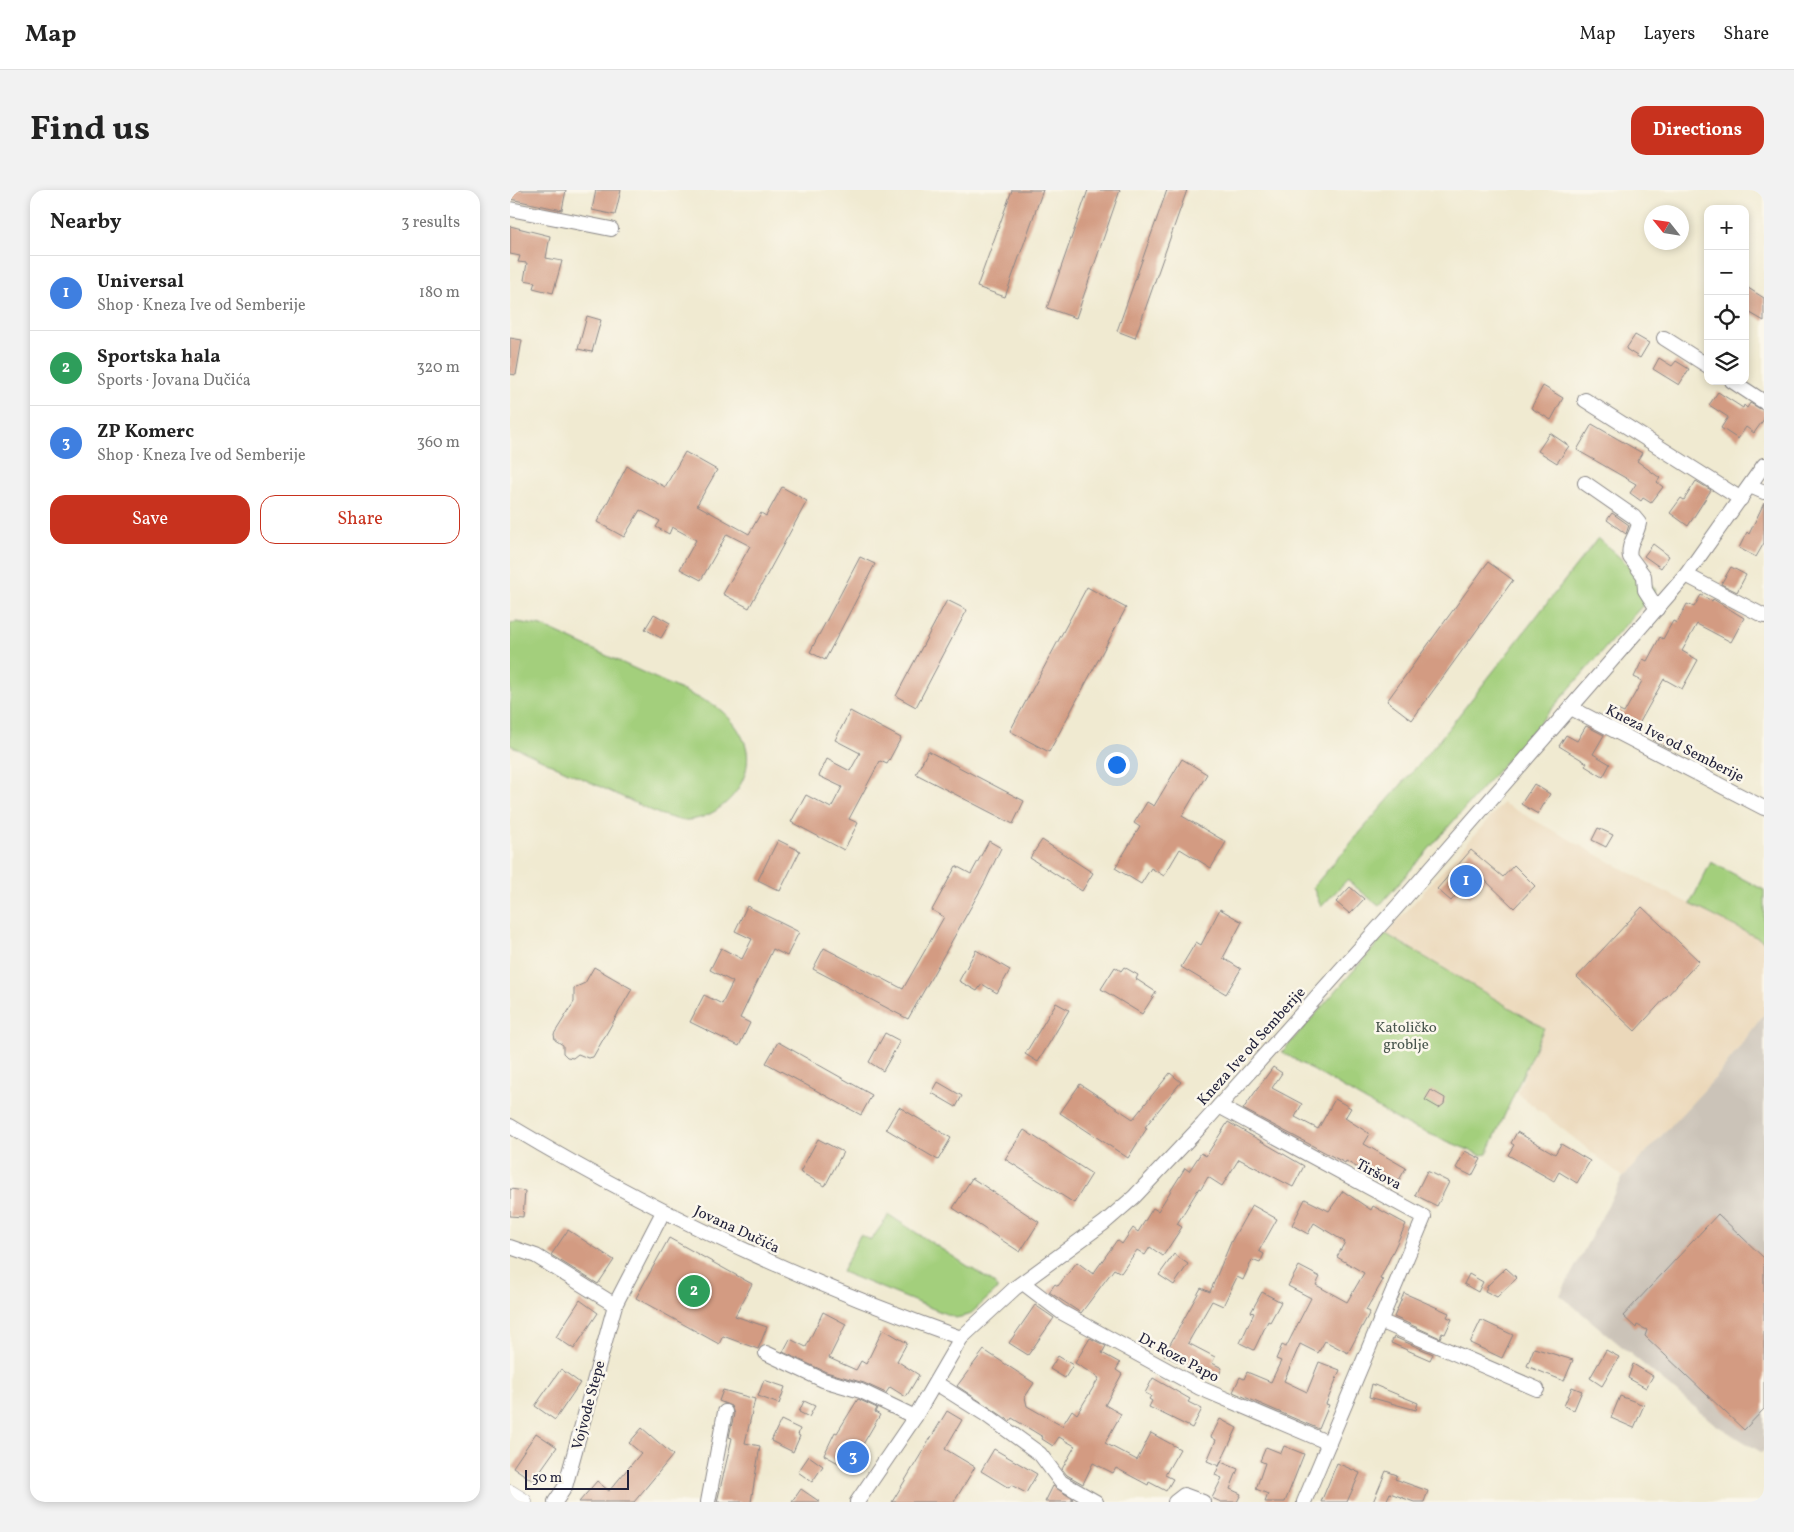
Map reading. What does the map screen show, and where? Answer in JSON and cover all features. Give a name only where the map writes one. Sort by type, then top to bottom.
[{"type":"main road","points":[[510,1494],[523,1502]]},
{"type":"street","points":[[510,209],[611,229]]},
{"type":"street","points":[[1664,338],[1704,363]]},
{"type":"street","points":[[1738,385],[1764,402]]},
{"type":"street","points":[[1585,400],[1741,499]]},
{"type":"street","name":"Kneza Ive od Semberije","points":[[857,1502],[915,1417],[961,1338],[1023,1283],[1104,1223],[1134,1197],[1219,1106],[1686,575],[1764,465]]},
{"type":"street","points":[[1586,483],[1634,517],[1639,523],[1638,530],[1631,541],[1630,557],[1644,576],[1645,590],[1657,609]]},
{"type":"street","points":[[1750,486],[1764,492]]},
{"type":"street","points":[[1686,575],[1764,616]]},
{"type":"street","name":"Kneza Ive od Semberije","points":[[1571,708],[1764,808]]},
{"type":"street","name":"Tiršova","points":[[1219,1106],[1424,1217],[1304,1502]]},
{"type":"street","name":"Jovana Dučića","points":[[510,1126],[561,1157],[663,1212],[746,1252],[831,1289],[961,1338]]},
{"type":"street","name":"Vojvode Stepe","points":[[555,1502],[565,1487],[615,1305],[663,1212]]},
{"type":"street","points":[[510,1247],[536,1256],[615,1305]]},
{"type":"street","name":"Dr Roze Papo","points":[[1023,1283],[1061,1312],[1200,1388],[1329,1443]]},
{"type":"street","points":[[1380,1322],[1537,1389]]},
{"type":"street","points":[[766,1353],[823,1380],[861,1391],[915,1417]]},
{"type":"street","points":[[936,1383],[985,1414],[1040,1454],[1061,1482],[1096,1502]]},
{"type":"street","points":[[708,1502],[725,1412]]},
{"type":"street","points":[[1175,1502],[1184,1495],[1203,1502]]},
{"type":"shaded area","points":[[1503,803],[1654,886],[1764,941],[1764,1014],[1720,1073],[1623,1177],[1517,1093],[1544,1028],[1386,934]]},
{"type":"shaded area","points":[[1764,1014],[1764,1451],[1761,1452],[1716,1425],[1560,1295],[1623,1177],[1720,1073]]},
{"type":"green space","points":[[1598,538],[1656,590],[1379,906],[1347,880],[1321,907],[1313,887],[1437,743]]},
{"type":"green space","points":[[517,622],[542,626],[719,709],[732,721],[739,731],[745,743],[748,757],[746,771],[732,796],[721,807],[709,814],[695,819],[676,819],[659,814],[510,745],[510,624]]},
{"type":"green space","points":[[1711,862],[1764,890],[1764,941],[1690,904]]},
{"type":"green space","name":"Katoličko groblje","points":[[1386,934],[1544,1028],[1487,1154],[1481,1155],[1405,1124],[1282,1052]]},
{"type":"green space","points":[[889,1215],[994,1283],[998,1289],[969,1315],[956,1318],[842,1272],[860,1235],[871,1240]]},
{"type":"building","points":[[510,190],[566,190],[562,210],[510,199]]},
{"type":"building","points":[[596,190],[621,190],[615,215],[592,210]]},
{"type":"building","points":[[1012,190],[1043,190],[1005,297],[977,287]]},
{"type":"building","points":[[1088,190],[1120,190],[1076,318],[1047,308]]},
{"type":"building","points":[[1167,190],[1187,190],[1135,338],[1117,331]]},
{"type":"building","points":[[510,226],[550,236],[546,258],[562,261],[553,293],[533,288],[535,282],[524,280],[527,263],[518,262],[520,256],[510,254]]},
{"type":"building","points":[[1749,289],[1764,298],[1764,321],[1749,312]]},
{"type":"building","points":[[587,316],[601,320],[592,352],[578,349]]},
{"type":"building","points":[[1635,335],[1649,343],[1640,358],[1626,349]]},
{"type":"building","points":[[510,338],[522,340],[516,375],[510,374]]},
{"type":"building","points":[[1659,358],[1672,366],[1676,361],[1689,369],[1679,385],[1653,369]]},
{"type":"building","points":[[1543,386],[1563,398],[1551,420],[1531,408]]},
{"type":"building","points":[[1718,392],[1743,408],[1744,405],[1747,408],[1750,403],[1764,411],[1764,419],[1754,433],[1746,427],[1738,439],[1721,428],[1728,417],[1709,405]]},
{"type":"building","points":[[1592,424],[1642,453],[1637,461],[1660,478],[1657,482],[1663,487],[1651,503],[1643,498],[1641,501],[1630,493],[1636,484],[1577,450]]},
{"type":"building","points":[[1550,433],[1569,446],[1557,463],[1538,451]]},
{"type":"building","points":[[685,452],[717,470],[697,505],[749,534],[761,513],[766,516],[782,487],[807,501],[749,608],[723,594],[750,546],[727,534],[701,580],[680,569],[696,540],[672,527],[669,534],[656,527],[660,521],[640,510],[624,537],[597,522],[627,466],[665,487]]},
{"type":"building","points":[[1696,481],[1711,490],[1688,526],[1670,513],[1681,498],[1684,500]]},
{"type":"building","points":[[1764,503],[1764,543],[1756,557],[1739,548],[1747,532],[1749,534]]},
{"type":"building","points":[[1612,513],[1629,525],[1626,534],[1607,520]]},
{"type":"building","points":[[1653,544],[1669,556],[1661,568],[1644,556]]},
{"type":"building","points":[[860,557],[875,564],[825,660],[810,652]]},
{"type":"building","points":[[1488,562],[1513,580],[1412,720],[1387,701]]},
{"type":"building","points":[[1731,567],[1746,575],[1737,592],[1721,584]]},
{"type":"building","points":[[1087,587],[1126,608],[1049,752],[1010,731]]},
{"type":"building","points":[[1701,595],[1712,601],[1713,599],[1744,618],[1731,642],[1697,624],[1682,651],[1698,660],[1682,689],[1664,679],[1635,731],[1610,718],[1615,709],[1624,713],[1642,681],[1634,677],[1643,659],[1647,661],[1660,637],[1663,639],[1673,621],[1677,623],[1687,604],[1694,607]]},
{"type":"building","points":[[947,600],[967,610],[916,707],[896,696]]},
{"type":"building","points":[[654,614],[670,623],[661,638],[645,629]]},
{"type":"building","points":[[850,711],[901,738],[887,764],[880,761],[849,819],[858,823],[844,850],[791,822],[806,795],[831,808],[842,787],[819,776],[827,759],[850,771],[860,753],[835,740]]},
{"type":"building","points":[[1586,726],[1604,735],[1593,754],[1610,764],[1603,777],[1585,766],[1587,763],[1559,746],[1566,735],[1577,741]]},
{"type":"building","points":[[1656,734],[1674,743],[1671,750],[1653,740]]},
{"type":"building","points":[[928,751],[1024,801],[1013,824],[916,774]]},
{"type":"building","points":[[1182,759],[1207,774],[1182,816],[1226,842],[1211,868],[1180,849],[1164,876],[1151,868],[1141,884],[1115,868],[1140,827],[1134,823],[1147,802],[1154,806]]},
{"type":"building","points":[[1534,784],[1550,794],[1538,814],[1521,804]]},
{"type":"building","points":[[1598,828],[1613,835],[1606,847],[1592,840]]},
{"type":"building","points":[[778,840],[800,851],[780,891],[758,880]]},
{"type":"building","points":[[1042,840],[1093,873],[1082,891],[1030,858]]},
{"type":"building","points":[[989,841],[1001,848],[985,882],[908,1019],[813,969],[824,948],[903,989],[944,917],[932,910],[956,866],[971,874]]},
{"type":"building","points":[[1471,850],[1503,877],[1514,865],[1535,886],[1514,908],[1485,880],[1470,897],[1461,889],[1451,901],[1437,889]]},
{"type":"building","points":[[1350,887],[1364,899],[1350,914],[1336,902]]},
{"type":"building","points":[[747,906],[799,932],[787,956],[773,949],[740,1018],[750,1023],[739,1046],[690,1022],[704,995],[722,1004],[733,982],[710,970],[721,948],[742,959],[752,939],[735,931]]},
{"type":"building","points":[[1642,907],[1699,961],[1635,1031],[1577,977]]},
{"type":"building","points":[[1220,909],[1242,922],[1223,958],[1241,969],[1226,994],[1181,967],[1196,942],[1201,945]]},
{"type":"building","points":[[976,950],[1010,970],[997,993],[982,984],[977,991],[959,981]]},
{"type":"building","points":[[594,967],[632,989],[593,1057],[588,1058],[578,1054],[573,1058],[567,1057],[563,1053],[563,1045],[555,1040],[554,1034],[574,1002],[574,988],[585,983]]},
{"type":"building","points":[[1115,967],[1121,971],[1124,967],[1138,975],[1136,979],[1156,992],[1142,1014],[1101,989]]},
{"type":"building","points":[[1056,1003],[1069,1010],[1038,1062],[1025,1054]]},
{"type":"building","points":[[885,1033],[900,1041],[883,1071],[869,1062]]},
{"type":"building","points":[[778,1042],[872,1095],[861,1115],[766,1063]]},
{"type":"building","points":[[1273,1067],[1282,1073],[1272,1088],[1302,1104],[1295,1117],[1318,1129],[1335,1099],[1351,1108],[1345,1118],[1370,1134],[1364,1144],[1406,1168],[1395,1187],[1243,1109]]},
{"type":"building","points":[[1170,1073],[1181,1082],[1145,1127],[1147,1128],[1128,1158],[1060,1113],[1080,1084],[1133,1119]]},
{"type":"building","points":[[938,1082],[962,1096],[956,1107],[932,1093]]},
{"type":"building","points":[[1431,1090],[1445,1098],[1444,1104],[1439,1108],[1425,1100]]},
{"type":"building","points":[[899,1107],[951,1138],[938,1160],[886,1129]]},
{"type":"building","points":[[1228,1122],[1304,1166],[1293,1187],[1239,1159],[1222,1186],[1208,1177],[1201,1189],[1199,1188],[1177,1224],[1182,1227],[1163,1256],[1150,1247],[1145,1255],[1137,1250],[1121,1273],[1114,1269],[1081,1313],[1049,1292],[1055,1284],[1058,1286],[1077,1262],[1093,1274],[1117,1240],[1122,1244],[1133,1228],[1138,1232],[1153,1208],[1158,1211],[1185,1168],[1189,1171],[1201,1153],[1206,1156]]},
{"type":"building","points":[[1024,1130],[1092,1174],[1074,1203],[1005,1159]]},
{"type":"building","points":[[1517,1132],[1555,1154],[1561,1144],[1590,1161],[1577,1183],[1559,1172],[1554,1181],[1508,1155],[1514,1145],[1511,1143]]},
{"type":"building","points":[[818,1139],[843,1152],[825,1186],[800,1172]]},
{"type":"building","points":[[1465,1151],[1481,1159],[1472,1176],[1456,1168]]},
{"type":"building","points":[[1427,1171],[1449,1182],[1437,1206],[1415,1195]]},
{"type":"building","points":[[972,1178],[1039,1222],[1020,1252],[953,1208]]},
{"type":"building","points":[[510,1189],[525,1191],[523,1217],[510,1216]]},
{"type":"building","points":[[1343,1191],[1371,1210],[1373,1206],[1406,1224],[1380,1279],[1383,1280],[1366,1310],[1370,1312],[1348,1353],[1325,1341],[1318,1353],[1300,1344],[1284,1381],[1307,1392],[1319,1362],[1340,1370],[1326,1404],[1329,1405],[1319,1429],[1233,1392],[1240,1377],[1244,1379],[1247,1372],[1271,1382],[1281,1361],[1276,1359],[1282,1345],[1286,1347],[1311,1298],[1288,1286],[1299,1266],[1320,1277],[1316,1285],[1347,1302],[1364,1273],[1337,1257],[1345,1242],[1314,1223],[1308,1234],[1292,1225],[1305,1199],[1329,1211]]},
{"type":"building","points":[[1252,1205],[1277,1219],[1259,1251],[1264,1254],[1260,1263],[1252,1260],[1243,1280],[1237,1277],[1223,1306],[1212,1301],[1188,1343],[1215,1357],[1212,1363],[1222,1368],[1216,1381],[1164,1355],[1201,1288],[1210,1292],[1231,1242]]},
{"type":"building","points":[[1718,1214],[1764,1258],[1764,1409],[1744,1430],[1645,1336],[1647,1330],[1637,1325],[1636,1328],[1623,1316]]},
{"type":"building","points":[[568,1230],[614,1260],[598,1284],[551,1255]]},
{"type":"building","points":[[669,1238],[752,1284],[735,1316],[767,1327],[758,1349],[723,1336],[719,1344],[636,1298]]},
{"type":"building","points":[[1174,1254],[1188,1264],[1174,1285],[1159,1275]]},
{"type":"building","points":[[1506,1268],[1517,1278],[1497,1297],[1485,1291],[1488,1285]]},
{"type":"building","points":[[1469,1274],[1483,1282],[1478,1292],[1464,1284]]},
{"type":"building","points":[[1262,1292],[1281,1302],[1270,1322],[1268,1321],[1254,1350],[1240,1343],[1254,1313],[1251,1312]]},
{"type":"building","points":[[1404,1293],[1449,1313],[1447,1317],[1452,1319],[1445,1334],[1442,1333],[1440,1338],[1394,1317]]},
{"type":"building","points":[[580,1300],[598,1313],[574,1349],[556,1337]]},
{"type":"building","points":[[1035,1305],[1054,1318],[1028,1355],[1009,1343]]},
{"type":"building","points":[[823,1312],[846,1324],[829,1358],[856,1370],[861,1361],[866,1364],[883,1329],[907,1343],[897,1361],[919,1375],[906,1397],[890,1387],[886,1393],[864,1383],[826,1372],[783,1352],[790,1339],[806,1347]]},
{"type":"building","points":[[1481,1320],[1513,1335],[1502,1358],[1470,1343]]},
{"type":"building","points":[[1394,1337],[1433,1354],[1430,1360],[1391,1343]]},
{"type":"building","points":[[1090,1338],[1106,1346],[1102,1353],[1120,1363],[1116,1370],[1122,1374],[1105,1405],[1121,1414],[1105,1443],[1137,1460],[1151,1433],[1180,1449],[1165,1475],[1173,1479],[1166,1491],[1149,1482],[1148,1485],[1116,1468],[1113,1473],[1093,1463],[1083,1484],[1067,1475],[1062,1469],[1075,1446],[1059,1437],[1053,1446],[1042,1439],[1043,1437],[1012,1418],[1010,1421],[957,1386],[984,1350],[1034,1383],[1025,1397],[1027,1406],[1062,1426],[1072,1410],[1077,1414],[1099,1378],[1075,1363]]},
{"type":"building","points":[[1534,1348],[1573,1360],[1564,1381],[1527,1366]]},
{"type":"building","points":[[1606,1350],[1619,1357],[1602,1386],[1590,1378]]},
{"type":"building","points":[[1058,1356],[1073,1365],[1065,1378],[1050,1369]]},
{"type":"building","points":[[1633,1364],[1653,1376],[1646,1388],[1628,1378]]},
{"type":"building","points":[[561,1369],[580,1383],[555,1420],[535,1406]]},
{"type":"building","points":[[1153,1378],[1190,1399],[1188,1402],[1202,1409],[1192,1428],[1149,1407],[1152,1401],[1149,1399],[1151,1396],[1145,1393]]},
{"type":"building","points":[[764,1380],[785,1387],[779,1404],[758,1396]]},
{"type":"building","points":[[1372,1384],[1418,1403],[1416,1410],[1369,1397]]},
{"type":"building","points":[[1572,1387],[1582,1391],[1574,1410],[1564,1406]]},
{"type":"building","points":[[723,1390],[755,1399],[745,1443],[760,1446],[751,1502],[717,1502],[732,1438],[729,1437],[734,1414],[731,1406],[719,1401]]},
{"type":"building","points":[[1620,1396],[1644,1405],[1634,1428],[1611,1418]]},
{"type":"building","points":[[858,1399],[877,1408],[875,1412],[880,1415],[851,1470],[824,1455],[835,1432],[837,1433]]},
{"type":"building","points":[[804,1401],[815,1406],[809,1417],[799,1412]]},
{"type":"building","points":[[947,1411],[962,1420],[945,1449],[975,1467],[954,1502],[892,1502]]},
{"type":"building","points":[[1220,1419],[1237,1428],[1219,1466],[1207,1461],[1216,1440],[1211,1437]]},
{"type":"building","points":[[781,1420],[800,1429],[798,1435],[800,1436],[793,1452],[771,1441]]},
{"type":"building","points":[[642,1428],[673,1455],[634,1502],[579,1502],[597,1481],[609,1491],[641,1453],[629,1443]]},
{"type":"building","points":[[536,1433],[557,1447],[533,1481],[513,1467]]},
{"type":"building","points":[[1284,1446],[1304,1454],[1285,1502],[1265,1502],[1268,1494],[1256,1489],[1265,1463],[1260,1461],[1266,1447],[1281,1453]]},
{"type":"building","points":[[994,1449],[1037,1474],[1026,1493],[1011,1485],[1009,1488],[981,1471]]},
{"type":"building","points":[[809,1456],[823,1466],[812,1482],[798,1472]]},
{"type":"building","points":[[1221,1462],[1238,1469],[1230,1489],[1241,1494],[1237,1502],[1221,1502],[1212,1498],[1222,1478],[1215,1475]]},
{"type":"building","points":[[1337,1463],[1360,1473],[1347,1502],[1321,1502]]},
{"type":"building","points":[[1386,1471],[1397,1475],[1395,1479],[1428,1491],[1424,1502],[1414,1502],[1390,1493],[1386,1502],[1373,1502]]},
{"type":"building","points":[[1053,1486],[1073,1499],[1071,1502],[1045,1502]]},
{"type":"building","points":[[801,1489],[820,1502],[792,1502]]},
{"type":"place","name":"Universal","points":[[1466,881]]},
{"type":"place","name":"Sportska hala","points":[[694,1291]]},
{"type":"place","name":"ZP Komerc","points":[[853,1457]]}]
